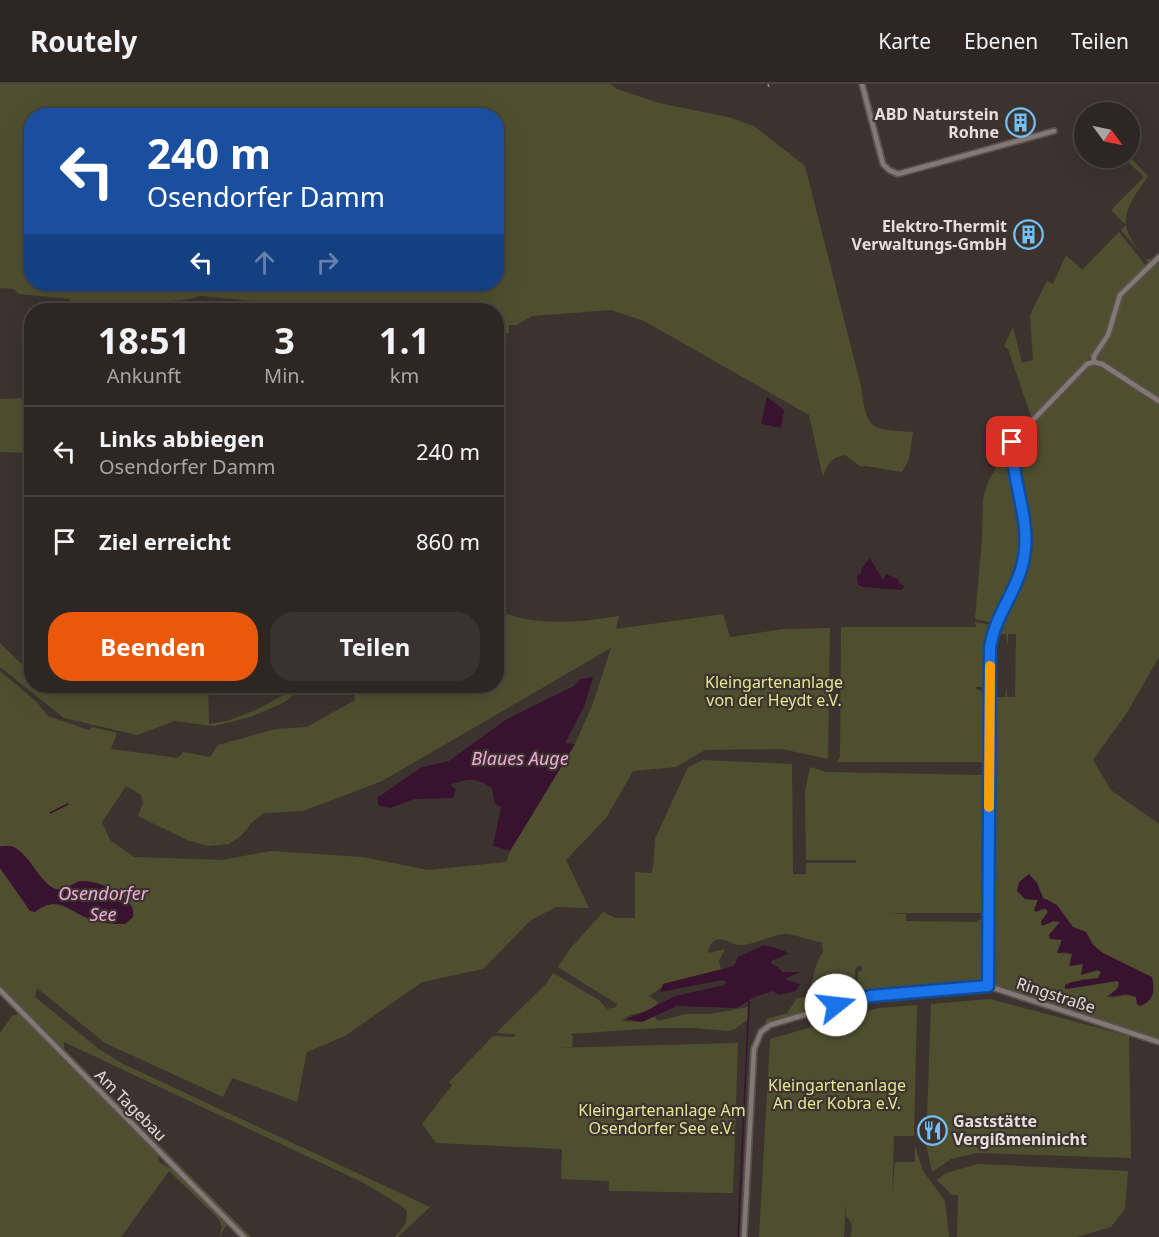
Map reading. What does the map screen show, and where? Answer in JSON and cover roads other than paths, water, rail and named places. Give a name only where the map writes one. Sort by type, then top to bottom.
[{"type":"street","points":[[862,84],[884,164],[889,170],[898,174],[1054,131]]},
{"type":"street","points":[[1094,362],[1094,356],[1108,335],[1120,295],[1159,257]]},
{"type":"street","points":[[988,986],[990,648],[994,626],[1021,568],[1025,547],[1012,442],[1087,364],[1094,362],[1102,364],[1159,401]]},
{"type":"street","name":"Ringstraße","points":[[744,1237],[754,1049],[764,1028],[864,997],[988,986],[1159,1042]]},
{"type":"street","name":"Am Tagebau","points":[[0,990],[244,1237]]},
{"type":"water","points":[[767,397],[784,410],[781,428],[761,424]]},
{"type":"water","points":[[870,558],[883,580],[886,574],[898,579],[899,583],[904,586],[902,590],[858,585],[857,575],[861,574],[862,568]]},
{"type":"water","name":"Blaues Auge","points":[[593,677],[584,707],[565,743],[575,744],[510,851],[493,846],[501,807],[495,804],[492,788],[476,780],[450,785],[456,789],[453,798],[415,799],[390,808],[379,806],[377,798],[422,767],[449,761],[507,719],[574,686],[580,679]]},
{"type":"water","name":"Osendorfer See","points":[[0,846],[8,846],[22,852],[44,880],[56,889],[89,881],[116,891],[130,903],[133,917],[125,924],[101,922],[56,904],[49,904],[35,912],[30,911],[0,868]]},
{"type":"water","points":[[1029,874],[1037,883],[1043,898],[1057,905],[1073,927],[1086,932],[1093,945],[1103,953],[1152,977],[1153,991],[1151,998],[1145,1004],[1140,1006],[1137,1004],[1136,997],[1125,994],[1107,997],[1118,988],[1117,981],[1065,989],[1065,985],[1069,983],[1098,978],[1101,972],[1098,970],[1081,975],[1083,964],[1069,966],[1072,954],[1057,953],[1062,940],[1050,939],[1049,935],[1060,922],[1054,921],[1042,926],[1041,921],[1048,912],[1046,909],[1043,908],[1036,912],[1034,910],[1038,900],[1025,899],[1017,891],[1019,882]]},
{"type":"water","points":[[764,945],[788,954],[771,961],[782,972],[800,972],[785,979],[800,984],[796,991],[779,995],[773,991],[754,997],[737,1008],[677,1006],[642,1022],[626,1019],[675,996],[724,985],[726,982],[723,980],[660,992],[663,984],[734,966],[738,957]]},
{"type":"waterway","points":[[50,813],[68,804]]},
{"type":"waterway","points":[[738,1237],[749,1001]]},
{"type":"place","name":"ABD Naturstein Rohne","points":[[1020,123]]},
{"type":"place","name":"Elektro-Thermit Verwaltungs-GmbH","points":[[1028,235]]},
{"type":"place","name":"Gaststätte Vergißmeninicht","points":[[932,1130]]},
{"type":"park label","name":"Kleingartenanlage von der Heydt e.V.","points":[[774,691]]},
{"type":"park label","name":"Kleingartenanlage An der Kobra e.V.","points":[[837,1094]]},
{"type":"park label","name":"Kleingartenanlage Am Osendorfer See e.V.","points":[[662,1119]]}]
